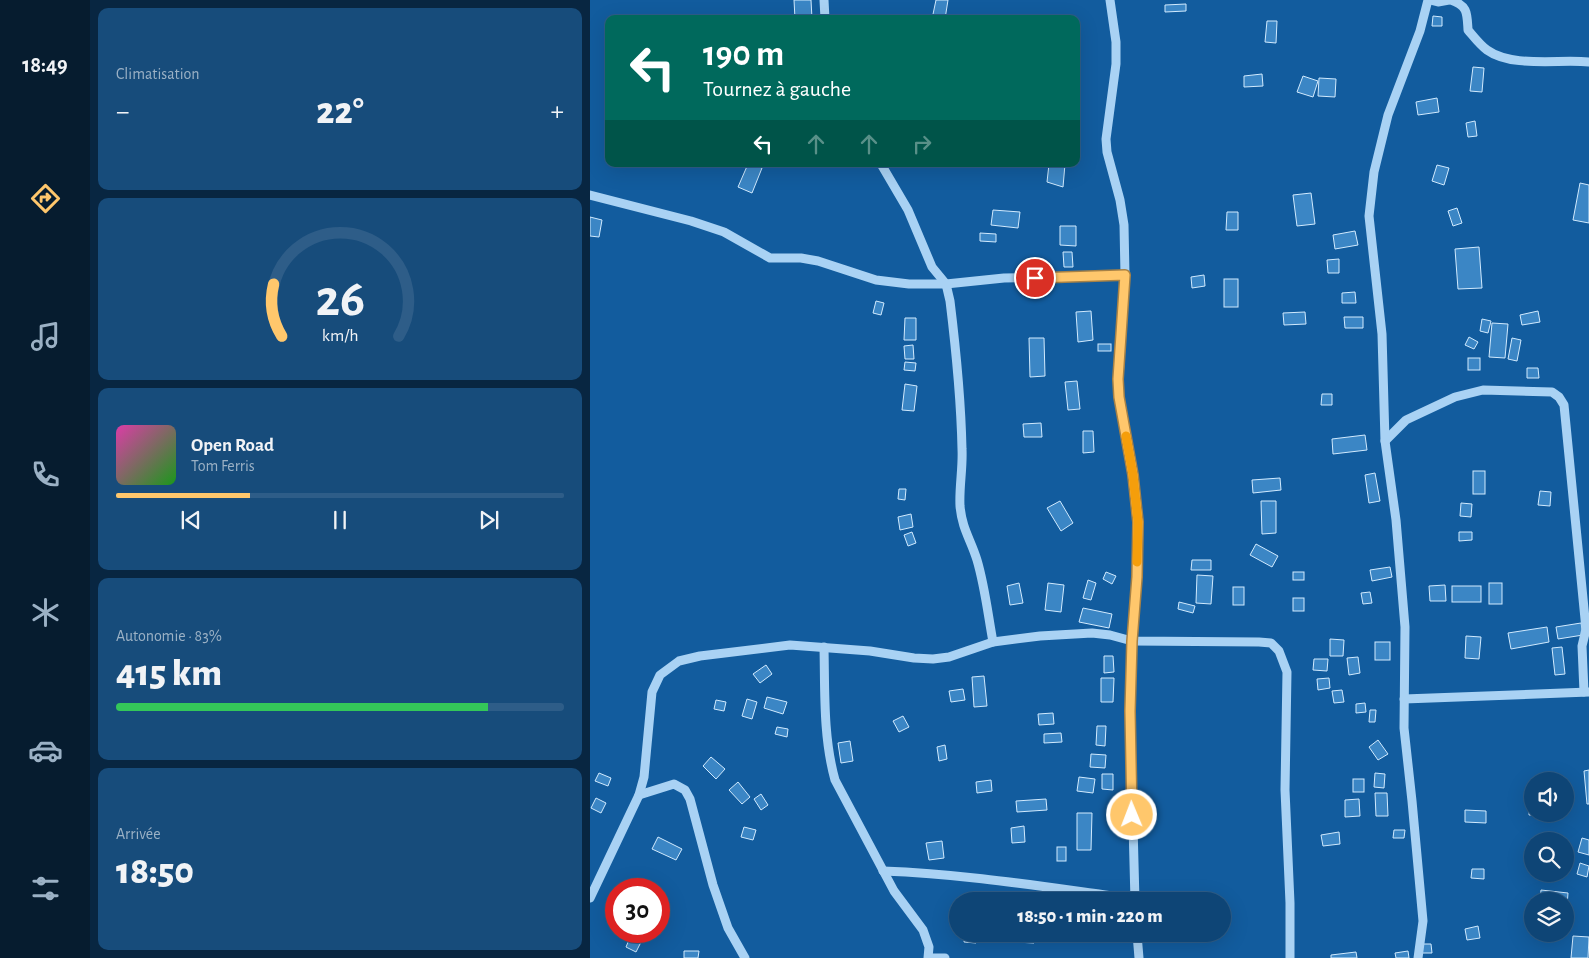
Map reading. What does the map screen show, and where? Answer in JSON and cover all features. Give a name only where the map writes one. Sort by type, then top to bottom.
[{"type":"street","points":[[824,0],[825,15]]},
{"type":"street","points":[[1110,0],[1116,42],[1116,64],[1106,139],[1107,152],[1120,200],[1124,225],[1125,275],[1118,379],[1119,397],[1133,475],[1138,522],[1137,577],[1132,641],[1131,740],[1135,892]]},
{"type":"street","points":[[1418,958],[1423,921],[1404,728],[1405,627],[1396,520],[1385,441],[1382,334],[1369,216],[1374,172],[1388,115],[1420,31],[1429,0],[1438,2],[1450,0],[1460,3],[1467,12],[1468,30],[1486,50],[1499,56],[1516,60],[1589,62]]},
{"type":"street","points":[[884,167],[908,210],[932,267],[946,284],[952,315],[961,424],[960,507],[964,531],[977,558],[993,642]]},
{"type":"street","points":[[590,195],[691,221],[724,232],[770,258],[801,258],[876,280],[909,284],[946,284],[1004,278],[1125,275]]},
{"type":"street","points":[[1385,441],[1406,420],[1455,397],[1483,390],[1552,392],[1559,397],[1564,405],[1586,629],[1582,646],[1586,692],[1404,699]]},
{"type":"street","points":[[590,898],[639,795],[644,777],[652,692],[660,675],[679,661],[700,656],[790,645],[870,651],[933,659],[949,657],[993,642],[1040,636],[1092,633],[1110,635],[1132,641],[1271,643],[1279,650],[1286,672],[1285,798],[1290,903],[1290,958]]},
{"type":"street","points":[[824,647],[826,730],[835,780],[894,891],[923,930],[929,947],[928,958],[945,958]]},
{"type":"street","points":[[639,795],[674,784],[685,790],[690,799],[713,884],[728,928],[745,958]]},
{"type":"street","points":[[883,871],[925,872],[981,878],[1079,892]]},
{"type":"street","points":[[1138,942],[1139,958]]},
{"type":"building","points":[[794,0],[811,0],[812,15],[795,15]]},
{"type":"building","points":[[936,0],[948,0],[946,15],[933,15]]},
{"type":"building","points":[[1186,4],[1186,11],[1165,12],[1165,5]]},
{"type":"building","points":[[1433,16],[1442,17],[1442,26],[1432,26]]},
{"type":"building","points":[[1267,21],[1277,21],[1276,43],[1265,42]]},
{"type":"building","points":[[1473,67],[1484,68],[1482,92],[1470,91]]},
{"type":"building","points":[[1262,74],[1263,86],[1244,87],[1244,76]]},
{"type":"building","points":[[1303,76],[1318,81],[1313,97],[1297,92]]},
{"type":"building","points":[[1319,78],[1336,79],[1335,97],[1318,96]]},
{"type":"building","points":[[1437,98],[1439,112],[1418,115],[1416,102]]},
{"type":"building","points":[[1475,121],[1477,136],[1468,137],[1466,123]]},
{"type":"building","points":[[1437,165],[1449,168],[1444,185],[1432,181]]},
{"type":"building","points":[[747,167],[762,168],[752,193],[738,187]]},
{"type":"building","points":[[1049,167],[1065,167],[1063,187],[1047,182]]},
{"type":"building","points":[[1580,183],[1589,185],[1589,223],[1573,220]]},
{"type":"building","points":[[1311,193],[1315,224],[1297,226],[1293,195]]},
{"type":"building","points":[[1457,208],[1462,223],[1453,226],[1448,211]]},
{"type":"building","points":[[993,210],[1020,212],[1018,228],[991,225]]},
{"type":"building","points":[[1227,212],[1238,212],[1238,230],[1226,230]]},
{"type":"building","points":[[590,217],[602,220],[599,237],[590,236]]},
{"type":"building","points":[[1060,226],[1076,226],[1076,246],[1060,245]]},
{"type":"building","points":[[1355,231],[1358,245],[1335,249],[1333,235]]},
{"type":"building","points":[[980,233],[996,234],[996,242],[980,241]]},
{"type":"building","points":[[1479,247],[1482,288],[1458,289],[1455,249]]},
{"type":"building","points":[[1063,252],[1072,252],[1073,267],[1064,267]]},
{"type":"building","points":[[1339,259],[1339,273],[1328,273],[1327,260]]},
{"type":"building","points":[[1204,275],[1205,286],[1192,288],[1191,277]]},
{"type":"building","points":[[1224,279],[1238,279],[1238,307],[1224,307]]},
{"type":"building","points":[[1355,292],[1356,303],[1342,303],[1342,293]]},
{"type":"building","points":[[876,301],[884,303],[881,315],[873,313]]},
{"type":"building","points":[[1091,311],[1093,340],[1078,342],[1076,312]]},
{"type":"building","points":[[1538,311],[1540,322],[1522,325],[1520,315]]},
{"type":"building","points":[[1305,312],[1306,324],[1284,325],[1283,313]]},
{"type":"building","points":[[1344,317],[1363,317],[1363,328],[1345,328]]},
{"type":"building","points":[[905,318],[916,318],[916,340],[904,340]]},
{"type":"building","points":[[1482,319],[1491,321],[1488,333],[1480,331]]},
{"type":"building","points":[[1492,323],[1508,324],[1505,358],[1489,357]]},
{"type":"building","points":[[1469,337],[1478,342],[1474,349],[1465,345]]},
{"type":"building","points":[[1029,338],[1044,338],[1045,376],[1030,377]]},
{"type":"building","points":[[1512,338],[1521,340],[1517,361],[1508,359]]},
{"type":"building","points":[[1098,344],[1111,344],[1111,351],[1098,351]]},
{"type":"building","points":[[913,345],[914,359],[905,359],[904,346]]},
{"type":"building","points":[[1468,358],[1480,358],[1480,370],[1468,370]]},
{"type":"building","points":[[905,362],[916,363],[915,371],[904,370]]},
{"type":"building","points":[[1527,368],[1538,368],[1539,378],[1527,378]]},
{"type":"building","points":[[1077,381],[1080,409],[1068,410],[1065,382]]},
{"type":"building","points":[[905,384],[917,386],[914,411],[902,410]]},
{"type":"building","points":[[1322,394],[1332,394],[1332,405],[1321,405]]},
{"type":"building","points":[[1041,423],[1042,437],[1024,437],[1023,424]]},
{"type":"building","points":[[1083,431],[1093,431],[1094,452],[1083,453]]},
{"type":"building","points":[[1365,435],[1367,450],[1333,454],[1332,439]]},
{"type":"building","points":[[1473,471],[1485,471],[1485,494],[1473,494]]},
{"type":"building","points":[[1375,473],[1380,501],[1369,503],[1365,475]]},
{"type":"building","points":[[1280,478],[1281,490],[1253,493],[1252,480]]},
{"type":"building","points":[[899,489],[906,489],[905,500],[898,499]]},
{"type":"building","points":[[1540,491],[1551,492],[1550,506],[1538,505]]},
{"type":"building","points":[[1060,501],[1073,523],[1061,531],[1047,508]]},
{"type":"building","points":[[1261,501],[1276,501],[1276,533],[1262,534]]},
{"type":"building","points":[[1461,503],[1472,504],[1471,517],[1460,516]]},
{"type":"building","points":[[911,514],[913,527],[900,530],[898,517]]},
{"type":"building","points":[[912,532],[916,543],[908,546],[904,535]]},
{"type":"building","points":[[1459,532],[1472,532],[1472,540],[1459,541]]},
{"type":"building","points":[[1256,544],[1278,556],[1272,567],[1250,555]]},
{"type":"building","points":[[1192,560],[1211,560],[1211,570],[1191,570]]},
{"type":"building","points":[[1390,567],[1392,577],[1372,581],[1370,570]]},
{"type":"building","points":[[1106,572],[1116,576],[1112,584],[1103,579]]},
{"type":"building","points":[[1293,572],[1304,572],[1304,580],[1293,580]]},
{"type":"building","points":[[1197,575],[1213,576],[1211,604],[1196,603]]},
{"type":"building","points":[[1088,580],[1096,583],[1091,600],[1083,598]]},
{"type":"building","points":[[1019,583],[1023,603],[1010,605],[1007,586]]},
{"type":"building","points":[[1048,583],[1064,585],[1061,612],[1045,610]]},
{"type":"building","points":[[1489,583],[1502,583],[1502,604],[1489,604]]},
{"type":"building","points":[[1445,585],[1446,601],[1430,601],[1429,586]]},
{"type":"building","points":[[1452,586],[1481,586],[1481,602],[1452,602]]},
{"type":"building","points":[[1233,587],[1244,587],[1244,605],[1233,605]]},
{"type":"building","points":[[1370,592],[1372,603],[1363,604],[1361,593]]},
{"type":"building","points":[[1293,598],[1304,598],[1304,611],[1293,611]]},
{"type":"building","points":[[1179,602],[1195,606],[1193,613],[1178,609]]},
{"type":"building","points":[[1083,608],[1112,614],[1109,628],[1079,622]]},
{"type":"building","points":[[1581,623],[1583,635],[1558,639],[1556,627]]},
{"type":"building","points":[[1547,627],[1549,642],[1511,649],[1508,633]]},
{"type":"building","points":[[1466,636],[1481,637],[1479,659],[1465,658]]},
{"type":"building","points":[[1330,639],[1344,640],[1343,656],[1330,656]]},
{"type":"building","points":[[1375,642],[1390,642],[1390,660],[1375,660]]},
{"type":"building","points":[[1562,647],[1565,674],[1555,675],[1552,648]]},
{"type":"building","points":[[1104,656],[1113,656],[1114,672],[1104,673]]},
{"type":"building","points":[[1358,657],[1360,673],[1349,675],[1347,658]]},
{"type":"building","points":[[1314,659],[1328,659],[1327,671],[1313,670]]},
{"type":"building","points":[[766,665],[772,674],[760,683],[753,674]]},
{"type":"building","points":[[984,676],[987,706],[974,707],[972,677]]},
{"type":"building","points":[[1101,678],[1114,678],[1113,702],[1101,702]]},
{"type":"building","points":[[1329,678],[1330,688],[1318,690],[1317,679]]},
{"type":"building","points":[[963,689],[965,700],[951,702],[949,691]]},
{"type":"building","points":[[1342,690],[1344,702],[1334,703],[1332,691]]},
{"type":"building","points":[[767,697],[787,702],[783,714],[764,708]]},
{"type":"building","points":[[747,699],[757,702],[752,719],[742,716]]},
{"type":"building","points":[[716,700],[726,702],[724,711],[714,709]]},
{"type":"building","points":[[1365,703],[1366,712],[1356,713],[1356,704]]},
{"type":"building","points":[[1370,710],[1376,710],[1375,722],[1369,722]]},
{"type":"building","points":[[1053,713],[1054,724],[1039,725],[1038,714]]},
{"type":"building","points":[[903,716],[909,727],[899,732],[893,721]]},
{"type":"building","points":[[1097,726],[1106,726],[1105,746],[1096,745]]},
{"type":"building","points":[[777,727],[788,729],[787,737],[775,734]]},
{"type":"building","points":[[1061,733],[1062,742],[1044,743],[1044,734]]},
{"type":"building","points":[[1378,740],[1388,754],[1378,760],[1369,747]]},
{"type":"building","points":[[850,741],[853,761],[841,763],[838,743]]},
{"type":"building","points":[[945,745],[947,759],[939,761],[937,747]]},
{"type":"building","points":[[1091,754],[1106,755],[1105,768],[1090,767]]},
{"type":"building","points":[[711,757],[725,769],[716,779],[703,766]]},
{"type":"building","points":[[1589,770],[1589,804],[1587,804],[1584,771]]},
{"type":"building","points":[[599,773],[611,778],[608,786],[595,781]]},
{"type":"building","points":[[1375,773],[1385,774],[1384,788],[1374,787]]},
{"type":"building","points":[[1102,774],[1113,774],[1113,790],[1102,789]]},
{"type":"building","points":[[1079,777],[1095,779],[1093,793],[1077,791]]},
{"type":"building","points":[[1353,779],[1364,779],[1364,792],[1353,792]]},
{"type":"building","points":[[991,780],[992,791],[977,793],[976,782]]},
{"type":"building","points":[[738,782],[750,797],[742,804],[729,790]]},
{"type":"building","points":[[1375,793],[1387,793],[1388,816],[1376,816]]},
{"type":"building","points":[[761,794],[768,805],[761,810],[754,799]]},
{"type":"building","points":[[596,798],[606,803],[601,813],[591,808]]},
{"type":"building","points":[[1046,799],[1047,810],[1017,812],[1016,801]]},
{"type":"building","points":[[1359,799],[1360,816],[1345,817],[1345,800]]},
{"type":"building","points":[[1465,810],[1486,811],[1486,823],[1465,822]]},
{"type":"building","points":[[1077,813],[1092,813],[1091,850],[1077,850]]},
{"type":"building","points":[[1024,826],[1025,842],[1012,843],[1011,828]]},
{"type":"building","points":[[744,827],[756,830],[753,840],[741,837]]},
{"type":"building","points":[[1394,830],[1405,830],[1404,838],[1393,838]]},
{"type":"building","points":[[1339,832],[1340,844],[1323,846],[1321,835]]},
{"type":"building","points":[[658,837],[682,849],[676,860],[652,849]]},
{"type":"building","points":[[1582,838],[1589,840],[1589,855],[1578,852]]},
{"type":"building","points":[[942,841],[944,858],[929,860],[926,843]]},
{"type":"building","points":[[1057,847],[1066,847],[1066,861],[1057,861]]},
{"type":"building","points":[[1580,863],[1589,866],[1587,877],[1577,874]]},
{"type":"building","points":[[1472,869],[1484,869],[1484,879],[1471,878]]},
{"type":"building","points":[[1541,890],[1559,892],[1541,892]]},
{"type":"building","points":[[1478,926],[1480,938],[1467,940],[1465,929]]},
{"type":"building","points":[[1574,936],[1589,937],[1588,958],[1571,958]]},
{"type":"building","points":[[628,943],[640,943],[636,952],[626,947]]},
{"type":"building","points":[[1421,944],[1431,944],[1432,953],[1422,953]]},
{"type":"building","points":[[684,951],[699,951],[698,958],[684,958]]},
{"type":"building","points":[[1408,951],[1409,958],[1396,958],[1395,953]]},
{"type":"building","points":[[1356,952],[1357,958],[1331,958],[1331,955]]},
{"type":"slow traffic","points":[[1126,436],[1133,475],[1138,522],[1137,562]]},
{"type":"route","points":[[1035,278],[1125,275],[1118,379],[1119,397],[1133,475],[1138,522],[1130,711],[1132,815]]}]
